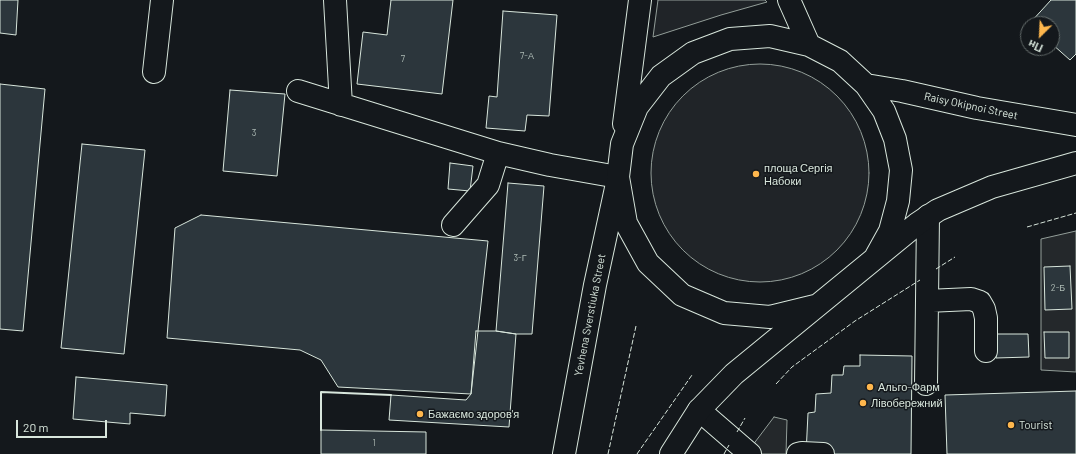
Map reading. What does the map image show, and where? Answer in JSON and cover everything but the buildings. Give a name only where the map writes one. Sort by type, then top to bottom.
[{"type":"main road","points":[[154,72],[162,0]]},
{"type":"main road","points":[[335,0],[341,105]]},
{"type":"main road","points":[[640,0],[618,177],[626,223],[648,263],[682,295],[724,313],[770,317],[815,306]]},
{"type":"main road","points":[[789,0],[809,45]]},
{"type":"main road","points":[[622,144],[637,107],[661,76],[693,53],[730,39],[770,36],[809,45],[840,61],[866,85],[884,111],[895,140],[901,170],[898,202],[890,231],[875,258]]},
{"type":"main road","name":"Raisy Okipnoi Street","points":[[866,85],[902,91],[977,108],[1076,125]]},
{"type":"main road","points":[[298,91],[498,153],[550,165],[618,177]]},
{"type":"main road","points":[[453,225],[488,185],[498,153]]},
{"type":"main road","points":[[671,454],[699,410],[734,374],[815,306],[928,216],[938,210],[992,187],[1076,163]]},
{"type":"main road","name":"Yevhena Sverstiuka Street","points":[[564,454],[594,285],[618,177]]},
{"type":"main road","points":[[926,384],[928,216]]},
{"type":"main road","points":[[928,301],[971,300],[980,302],[984,309],[986,318],[986,351]]},
{"type":"main road","points":[[699,410],[750,454]]},
{"type":"main road","points":[[798,454],[823,454]]},
{"type":"shaded area","points":[[658,0],[765,0],[767,2],[653,37]]},
{"type":"shaded area","points":[[760,64],[781,66],[802,72],[821,82],[837,96],[851,112],[861,131],[867,152],[869,173],[867,194],[861,215],[851,234],[837,250],[821,264],[802,274],[781,280],[760,282],[739,280],[718,274],[699,264],[683,250],[669,234],[659,215],[653,194],[651,173],[653,152],[659,131],[669,112],[683,96],[699,82],[718,72],[739,66]]},
{"type":"shaded area","points":[[1076,231],[1076,372],[1041,370],[1041,239]]},
{"type":"shaded area","points":[[774,417],[787,420],[786,454],[746,454]]},
{"type":"fence","points":[[1027,227],[1076,213]]},
{"type":"fence","points":[[936,269],[955,257]]},
{"type":"fence","points":[[776,384],[792,367],[855,321],[920,280]]},
{"type":"fence","points":[[608,454],[636,326]]},
{"type":"fence","points":[[637,454],[692,375]]},
{"type":"fence","points":[[737,432],[745,418]]},
{"type":"fence","points":[[724,454],[729,445]]},
{"type":"wall","points":[[321,430],[321,392],[391,395]]},
{"type":"place","name":"площа Сергія Набоки","points":[[756,174]]},
{"type":"place","name":"Альго-Фарм","points":[[870,387]]},
{"type":"place","name":"Лівобережний","points":[[863,403]]},
{"type":"place","name":"Бажаємо здоров'я","points":[[420,414]]},
{"type":"place","name":"Tourist","points":[[1011,425]]}]
